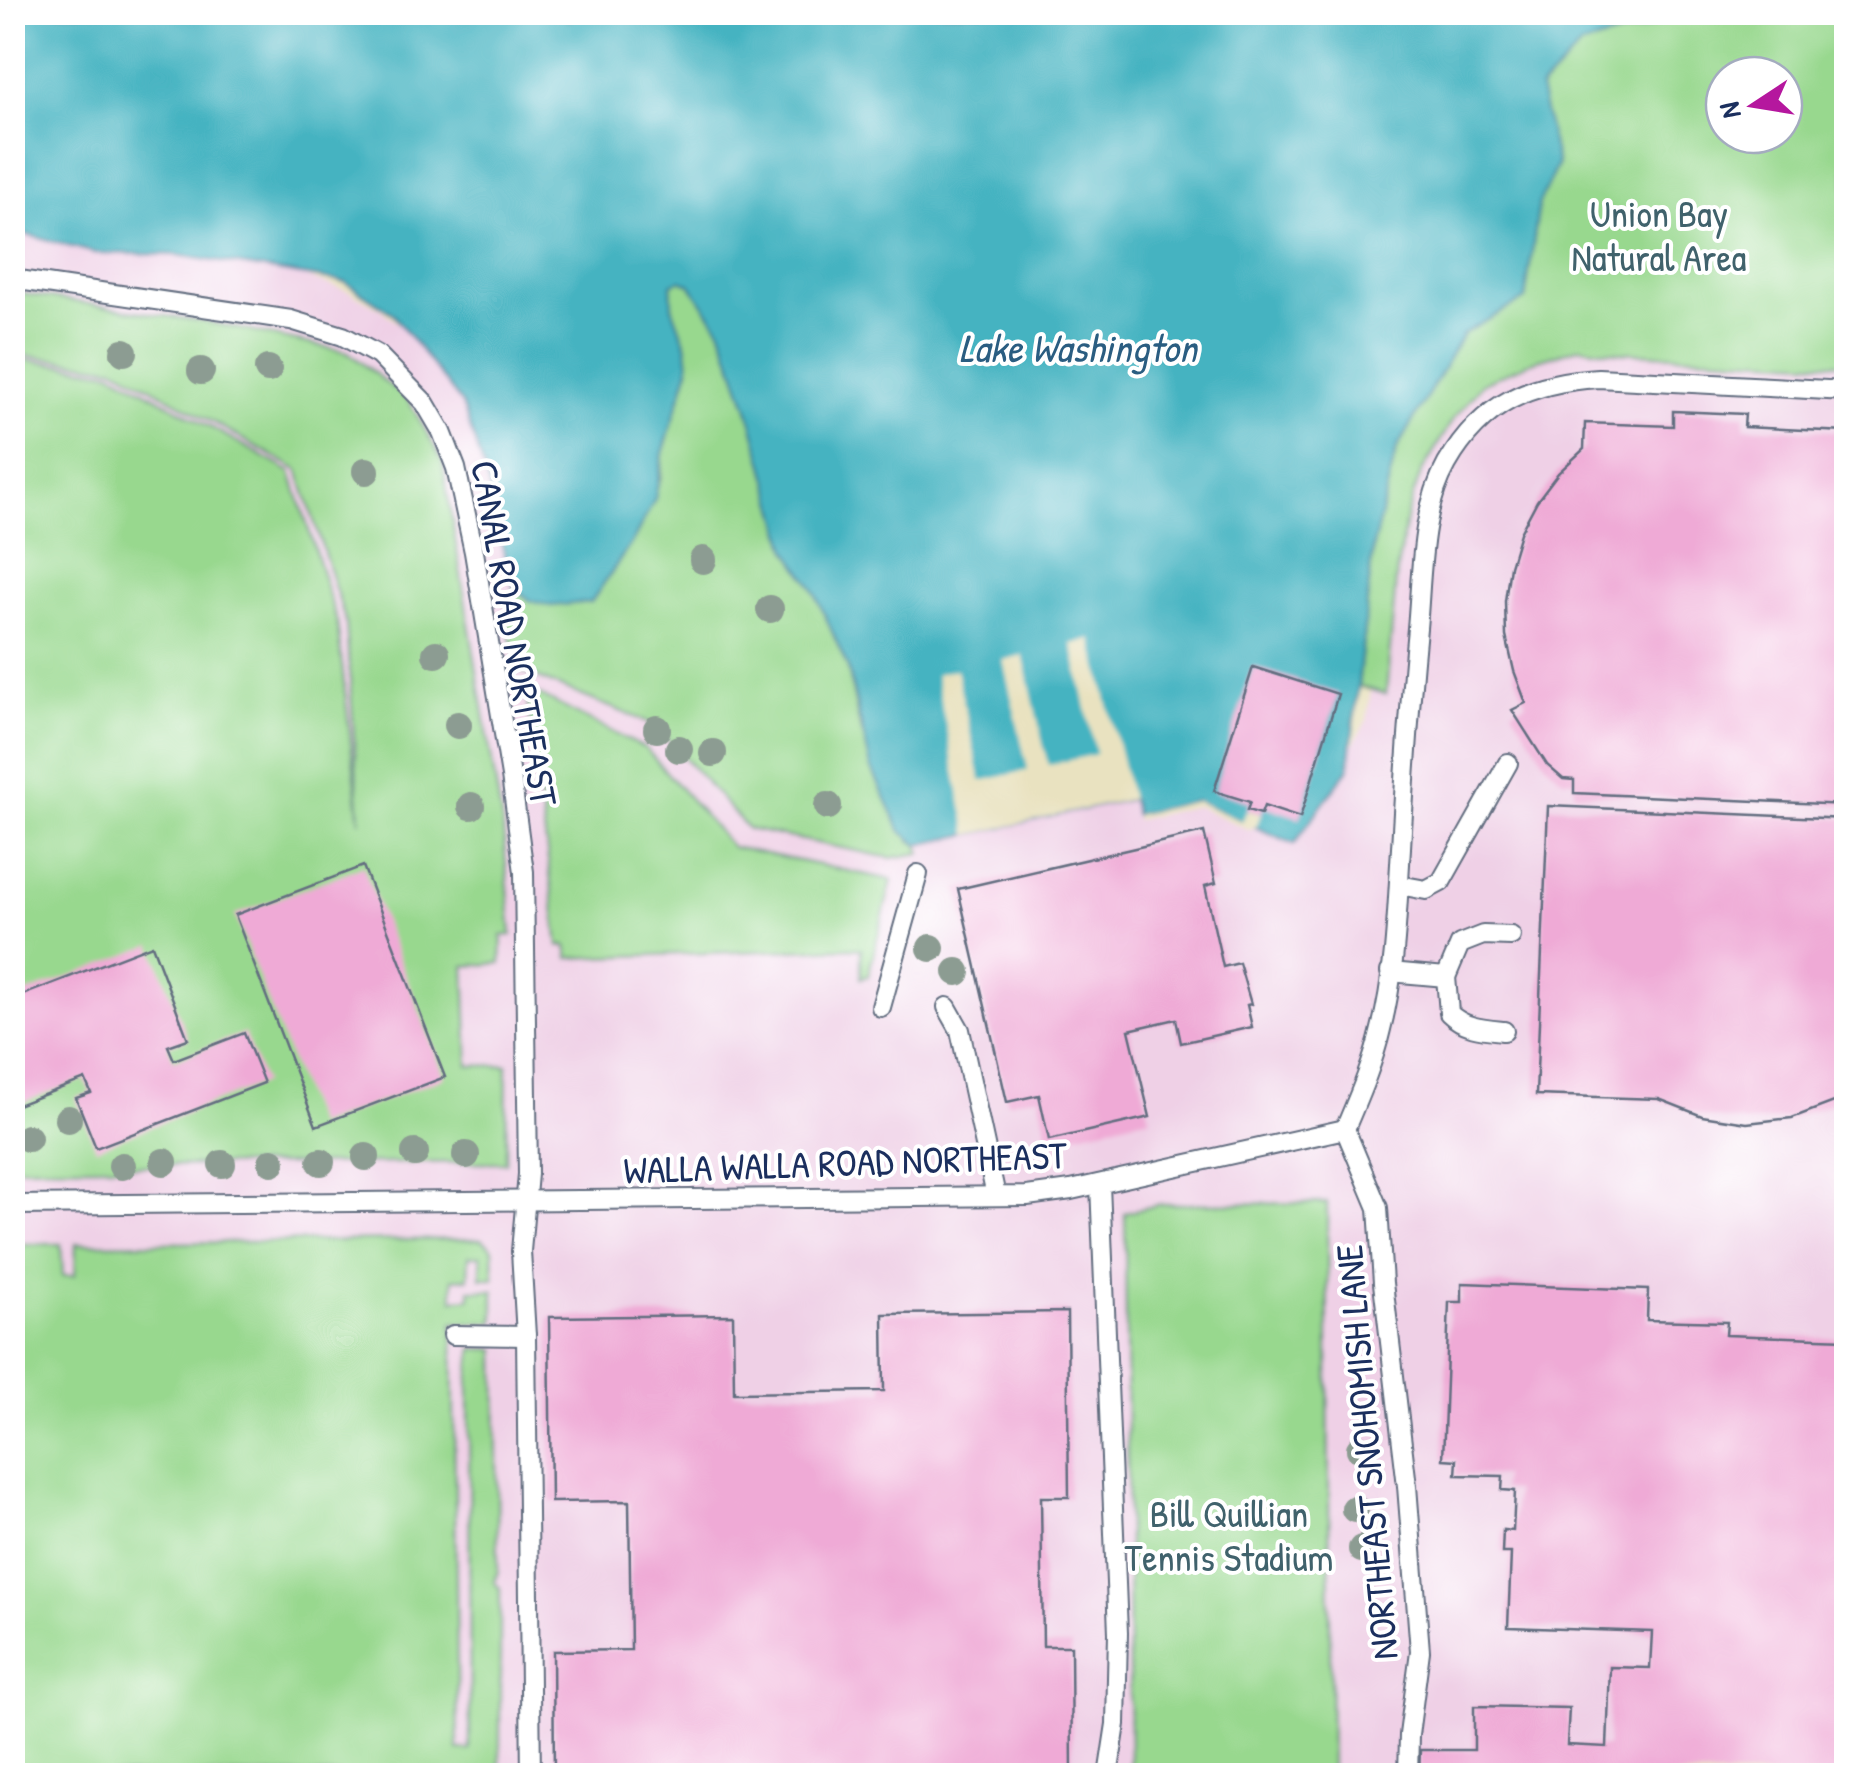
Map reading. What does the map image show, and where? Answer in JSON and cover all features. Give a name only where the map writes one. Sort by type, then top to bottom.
[{"type":"lane","name":"CANAL ROAD NORTHEAST","points":[[12,279],[320,327],[378,355],[425,402],[456,468],[512,776],[524,872],[528,1202],[522,1250],[531,1776]]},
{"type":"lane","points":[[1344,1129],[1370,1072],[1383,1024],[1428,516],[1448,464],[1478,424],[1522,392],[1560,380],[1598,378],[1846,391]]},
{"type":"lane","points":[[1398,885],[1426,890],[1441,882],[1508,763]]},
{"type":"lane","points":[[880,1007],[918,874]]},
{"type":"lane","points":[[1504,1031],[1473,1028],[1449,1014],[1446,977],[1460,944],[1483,935],[1512,936]]},
{"type":"lane","points":[[1390,972],[1446,977]]},
{"type":"lane","points":[[947,1006],[960,1030],[996,1196]]},
{"type":"lane","name":"WALLA WALLA ROAD NORTHEAST","points":[[12,1205],[1027,1196],[1100,1184],[1344,1129]]},
{"type":"lane","name":"NORTHEAST SNOHOMISH LANE","points":[[1344,1129],[1378,1208],[1407,1486],[1420,1651],[1408,1776]]},
{"type":"lane","points":[[1100,1184],[1118,1633],[1116,1724],[1108,1776]]},
{"type":"lane","points":[[453,1335],[526,1336]]},
{"type":"shaded area","points":[[12,13],[199,13],[256,268],[299,275],[348,291],[401,326],[462,404],[487,478],[508,572],[920,845],[1130,799],[1135,816],[1189,805],[1202,807],[1345,758],[1367,720],[1390,533],[1592,132],[1704,80],[1704,155],[1804,155],[1804,55],[1756,55],[1846,13],[1846,1775],[13,1775]]},
{"type":"green space","name":"Union Bay Natural Area","points":[[1846,13],[1846,364],[1581,347],[1528,363],[1483,383],[1454,418],[1421,473],[1407,514],[1397,569],[1386,694],[1358,686],[1373,546],[1397,448],[1463,334],[1525,299],[1539,203],[1557,165],[1539,90],[1581,46],[1689,15]]},
{"type":"green space","points":[[681,280],[690,284],[721,330],[748,408],[788,550],[813,588],[848,668],[860,728],[910,840],[919,845],[922,853],[891,858],[748,829],[655,725],[518,670],[506,614],[514,587],[531,601],[591,602],[634,539],[661,478],[663,453],[689,368],[672,307],[671,284]]},
{"type":"green space","points":[[13,292],[218,324],[348,352],[409,401],[442,460],[503,828],[512,935],[502,936],[501,963],[465,966],[469,1066],[507,1065],[506,1162],[13,1167],[13,358],[112,372],[291,472],[337,622],[360,821],[346,623],[298,470],[116,368],[13,354]]},
{"type":"green space","points":[[526,688],[646,749],[732,847],[892,880],[868,976],[861,978],[861,949],[850,948],[569,958],[567,946],[559,946]]},
{"type":"green space","name":"Bill Quillian Tennis Stadium","points":[[1327,1203],[1331,1775],[1130,1775],[1125,1213],[1161,1204]]},
{"type":"green space","points":[[482,1239],[493,1249],[494,1278],[481,1278],[481,1256],[469,1256],[468,1278],[453,1279],[453,1299],[470,1298],[470,1290],[494,1290],[494,1322],[453,1323],[458,1750],[470,1750],[469,1382],[473,1349],[496,1349],[498,1571],[494,1582],[500,1588],[500,1775],[13,1775],[12,1244],[61,1244],[63,1276],[75,1275],[76,1244]]},
{"type":"water","name":"Lake Washington","points":[[568,12],[569,20],[576,12],[1715,13],[1689,15],[1581,46],[1540,89],[1557,165],[1539,203],[1525,299],[1463,334],[1397,448],[1373,546],[1349,768],[1294,844],[1196,801],[1135,815],[1131,799],[919,845],[901,831],[871,767],[848,668],[813,588],[788,550],[748,408],[721,330],[690,284],[681,280],[671,284],[672,307],[687,347],[689,368],[663,453],[655,499],[634,539],[591,602],[551,606],[531,601],[514,587],[487,478],[462,404],[392,313],[345,282],[177,255],[95,253],[13,231],[12,13]]},
{"type":"pier","points":[[1092,639],[1131,799],[968,835],[935,674],[956,669],[981,781],[1028,770],[1003,660],[1023,655],[1048,765],[1096,754],[1072,644]]},
{"type":"pier","points":[[1196,801],[1242,821],[1247,810],[1261,814],[1256,827],[1248,829],[1196,806],[1136,820],[1135,815]]},
{"type":"building","points":[[1673,411],[1745,414],[1744,427],[1846,432],[1846,805],[1574,793],[1574,780],[1563,779],[1547,765],[1512,710],[1526,703],[1506,636],[1505,601],[1520,533],[1537,501],[1558,473],[1584,449],[1585,423],[1673,426]]},
{"type":"building","points":[[1253,667],[1338,694],[1300,818],[1264,806],[1261,814],[1247,810],[1250,802],[1214,791]]},
{"type":"building","points":[[1548,806],[1846,819],[1846,1103],[1834,1102],[1792,1118],[1747,1123],[1702,1116],[1659,1099],[1536,1095]]},
{"type":"building","points":[[1204,832],[1216,883],[1205,886],[1223,967],[1239,963],[1251,1004],[1247,1005],[1252,1027],[1181,1043],[1176,1019],[1129,1030],[1150,1117],[1049,1140],[1039,1095],[1007,1102],[958,889]]},
{"type":"building","points":[[363,866],[445,1077],[316,1126],[235,915]]},
{"type":"building","points":[[152,945],[188,1039],[168,1046],[174,1060],[244,1033],[264,1083],[96,1148],[76,1098],[91,1093],[85,1079],[12,1107],[12,999]]},
{"type":"building","points":[[1462,1283],[1648,1290],[1647,1320],[1727,1322],[1726,1335],[1846,1339],[1846,1776],[1419,1776],[1420,1750],[1474,1750],[1474,1706],[1569,1708],[1567,1745],[1607,1747],[1610,1667],[1650,1668],[1652,1632],[1508,1627],[1511,1553],[1502,1553],[1503,1530],[1513,1531],[1515,1491],[1502,1490],[1503,1476],[1456,1475],[1457,1460],[1443,1459],[1449,1302],[1462,1302]]},
{"type":"building","points":[[1067,1312],[1069,1497],[1041,1497],[1043,1646],[1071,1646],[1072,1776],[554,1776],[553,1651],[631,1650],[629,1501],[551,1502],[549,1317],[733,1315],[734,1393],[884,1391],[883,1314]]}]
